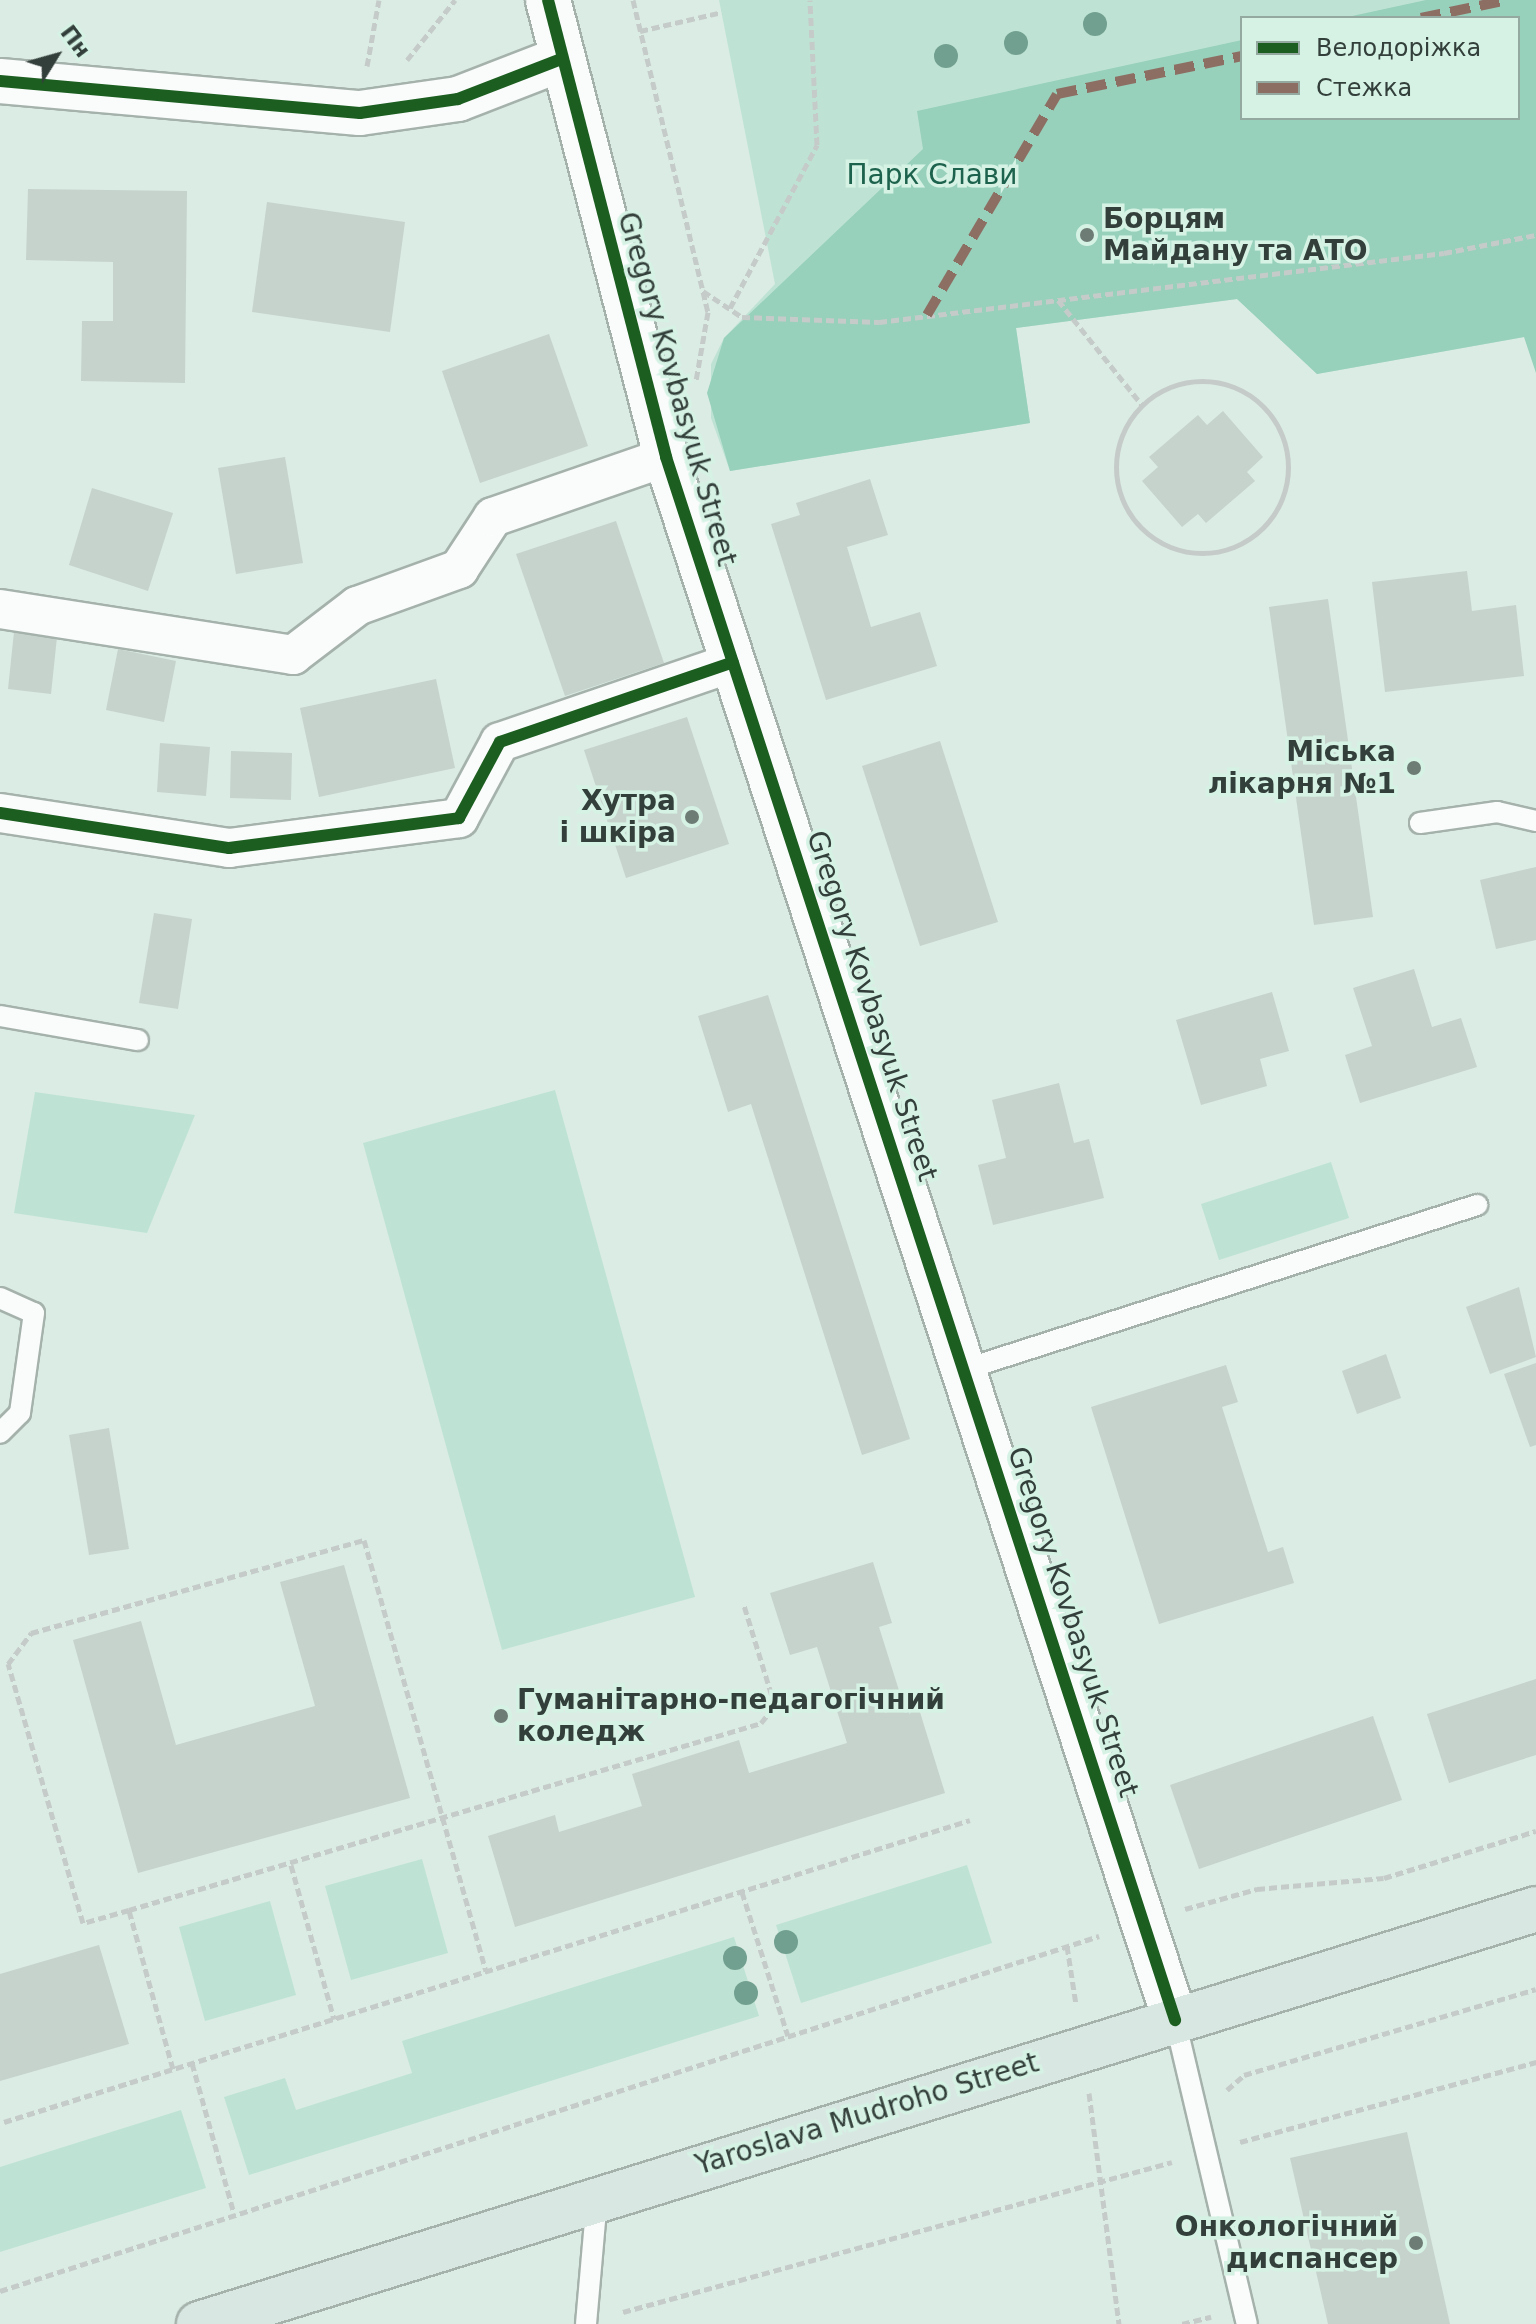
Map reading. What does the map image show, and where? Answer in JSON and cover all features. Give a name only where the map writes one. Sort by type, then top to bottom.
[{"type":"main road","name":"Yaroslava Mudroho Street","points":[[199,2324],[597,2197],[1536,1909]]},
{"type":"street","name":"Gregory Kovbasyuk Street","points":[[548,0],[666,457],[966,1369],[1158,1909],[1175,2020]]},
{"type":"street","points":[[0,81],[360,113],[458,99],[561,59]]},
{"type":"street","points":[[0,609],[293,655],[357,606],[459,569],[493,517],[666,457]]},
{"type":"street","points":[[0,813],[229,848],[459,818],[500,742],[733,662]]},
{"type":"lane","points":[[1420,823],[1497,812],[1536,821]]},
{"type":"lane","points":[[0,1016],[138,1040]]},
{"type":"lane","points":[[966,1369],[1477,1205]]},
{"type":"lane","points":[[0,1298],[34,1313],[20,1413],[0,1433]]},
{"type":"lane","points":[[1175,2020],[1247,2324]]},
{"type":"lane","points":[[586,2323],[597,2197]]},
{"type":"path","points":[[366,73],[379,0]]},
{"type":"path","points":[[633,0],[703,291],[707,337],[693,397]]},
{"type":"path","points":[[730,308],[817,145],[810,0]]},
{"type":"path","points":[[640,31],[722,12]]},
{"type":"path","points":[[703,291],[742,317],[811,324],[1058,299],[1536,235]]},
{"type":"path","points":[[1058,299],[1142,405]]},
{"type":"path","points":[[1199,380],[1252,396],[1271,415],[1289,467],[1278,506],[1253,538],[1198,554],[1144,532],[1116,480],[1116,450],[1142,405],[1173,385],[1199,380]]},
{"type":"path","points":[[486,1971],[444,1822],[364,1540],[31,1633],[8,1664],[83,1923],[444,1822],[769,1719],[773,1698],[744,1605]]},
{"type":"path","points":[[4,2122],[970,1820]]},
{"type":"path","points":[[0,2291],[788,2036],[1158,1909],[1178,1911],[1257,1889],[1384,1878],[1536,1831]]},
{"type":"path","points":[[291,1865],[334,2019]]},
{"type":"path","points":[[742,1892],[788,2036]]},
{"type":"path","points":[[129,1910],[173,2069]]},
{"type":"path","points":[[1206,2152],[1222,2095],[1244,2075],[1536,1989]]},
{"type":"path","points":[[586,2323],[1536,2062]]},
{"type":"path","points":[[192,2063],[234,2213]]},
{"type":"path","points":[[1104,2182],[1119,2324]]},
{"type":"green space","name":"Парк Слави","points":[[719,0],[1536,0],[1536,335],[1317,374],[1237,299],[1016,328],[1030,423],[730,471],[711,418],[711,364],[724,338],[775,284]]},
{"type":"green space","name":"Парк Слави","points":[[1426,0],[1536,0],[1536,373],[1524,337],[1317,374],[1237,299],[1016,328],[1030,423],[730,471],[707,393],[724,338],[923,149],[917,111],[1240,40],[1240,120],[1520,120],[1520,16],[1352,16]]},
{"type":"green space","points":[[555,1090],[695,1597],[502,1650],[363,1143]]},
{"type":"green space","points":[[35,1092],[195,1115],[147,1233],[14,1213]]},
{"type":"green space","points":[[1331,1162],[1349,1218],[1219,1260],[1201,1204]]},
{"type":"green space","points":[[422,1859],[448,1953],[351,1980],[325,1886]]},
{"type":"green space","points":[[967,1865],[992,1943],[801,2003],[776,1925]]},
{"type":"green space","points":[[270,1901],[296,1995],[205,2021],[179,1927]]},
{"type":"green space","points":[[734,1937],[759,2016],[249,2175],[224,2097],[285,2078],[296,2110],[412,2073],[402,2041]]},
{"type":"green space","points":[[181,2110],[206,2188],[0,2252],[0,2167]]},
{"type":"building","points":[[28,189],[187,191],[185,383],[81,381],[82,321],[113,321],[113,262],[26,260]]},
{"type":"building","points":[[267,202],[405,222],[390,332],[252,312]]},
{"type":"building","points":[[549,334],[588,446],[480,483],[442,371]]},
{"type":"building","points":[[1223,411],[1263,457],[1247,472],[1255,481],[1206,523],[1198,514],[1182,527],[1142,481],[1158,467],[1149,457],[1198,415],[1207,425]]},
{"type":"building","points":[[285,457],[303,563],[236,574],[218,468]]},
{"type":"building","points":[[870,479],[888,535],[847,547],[871,627],[920,612],[937,666],[826,700],[771,524],[800,515],[796,503]]},
{"type":"building","points":[[92,488],[173,513],[148,591],[69,565]]},
{"type":"building","points":[[616,521],[664,663],[565,696],[516,554]]},
{"type":"building","points":[[1467,571],[1472,611],[1516,605],[1524,676],[1385,692],[1372,582]]},
{"type":"building","points":[[1328,599],[1373,917],[1314,925],[1269,607]]},
{"type":"building","points":[[14,632],[57,637],[51,694],[8,689]]},
{"type":"building","points":[[118,649],[176,661],[164,722],[106,710]]},
{"type":"building","points":[[436,679],[455,768],[319,797],[300,708]]},
{"type":"building","points":[[687,717],[729,844],[626,878],[584,750]]},
{"type":"building","points":[[940,741],[998,922],[920,946],[862,766]]},
{"type":"building","points":[[160,743],[210,747],[206,796],[157,792]]},
{"type":"building","points":[[231,751],[292,753],[291,800],[230,798]]},
{"type":"building","points":[[1536,867],[1536,940],[1496,949],[1480,880]]},
{"type":"building","points":[[154,913],[192,919],[178,1009],[139,1003]]},
{"type":"building","points":[[1414,969],[1432,1027],[1461,1018],[1477,1067],[1360,1103],[1345,1055],[1372,1046],[1353,988]]},
{"type":"building","points":[[1272,992],[1289,1051],[1260,1059],[1267,1086],[1201,1105],[1176,1020]]},
{"type":"building","points":[[768,995],[910,1439],[862,1455],[751,1104],[728,1112],[698,1016]]},
{"type":"building","points":[[1059,1083],[1074,1143],[1089,1139],[1104,1198],[993,1225],[978,1165],[1006,1158],[992,1100]]},
{"type":"building","points":[[1519,1287],[1536,1357],[1490,1374],[1466,1307]]},
{"type":"building","points":[[1386,1354],[1401,1398],[1357,1414],[1342,1371]]},
{"type":"building","points":[[1536,1363],[1536,1445],[1530,1447],[1504,1374]]},
{"type":"building","points":[[1226,1365],[1238,1402],[1222,1407],[1268,1552],[1283,1547],[1294,1583],[1159,1624],[1091,1407]]},
{"type":"building","points":[[109,1428],[129,1549],[89,1555],[69,1435]]},
{"type":"building","points":[[873,1562],[892,1623],[879,1627],[902,1700],[915,1696],[945,1793],[515,1927],[488,1836],[555,1815],[559,1832],[642,1806],[632,1774],[739,1740],[749,1773],[847,1743],[817,1647],[790,1655],[770,1593]]},
{"type":"building","points":[[344,1565],[410,1798],[138,1873],[73,1640],[141,1621],[176,1745],[315,1706],[280,1582]]},
{"type":"building","points":[[1536,1679],[1536,1755],[1449,1783],[1427,1714]]},
{"type":"building","points":[[1373,1716],[1402,1800],[1199,1869],[1170,1785]]},
{"type":"building","points":[[99,1945],[129,2044],[0,2081],[0,1974]]},
{"type":"building","points":[[1407,2132],[1450,2324],[1328,2324],[1290,2158]]},
{"type":"marked path","points":[[1431,16],[1507,0]]},
{"type":"marked path","points":[[927,315],[1057,94],[1240,56]]},
{"type":"cycle path","points":[[548,0],[666,457],[1175,2020]]},
{"type":"cycle path","points":[[0,81],[360,113],[458,99],[561,59]]},
{"type":"cycle path","points":[[0,813],[229,848],[459,818],[500,742],[733,662]]},
{"type":"place","name":"Борцям Майдану та АТО","points":[[1087,235]]},
{"type":"place","name":"Міська лікарня №1","points":[[1414,768]]},
{"type":"place","name":"Хутра і шкіра","points":[[692,817]]},
{"type":"place","name":"Гуманітарно-педагогічний коледж","points":[[501,1716]]},
{"type":"place","name":"Онкологічний диспансер","points":[[1416,2243]]}]
